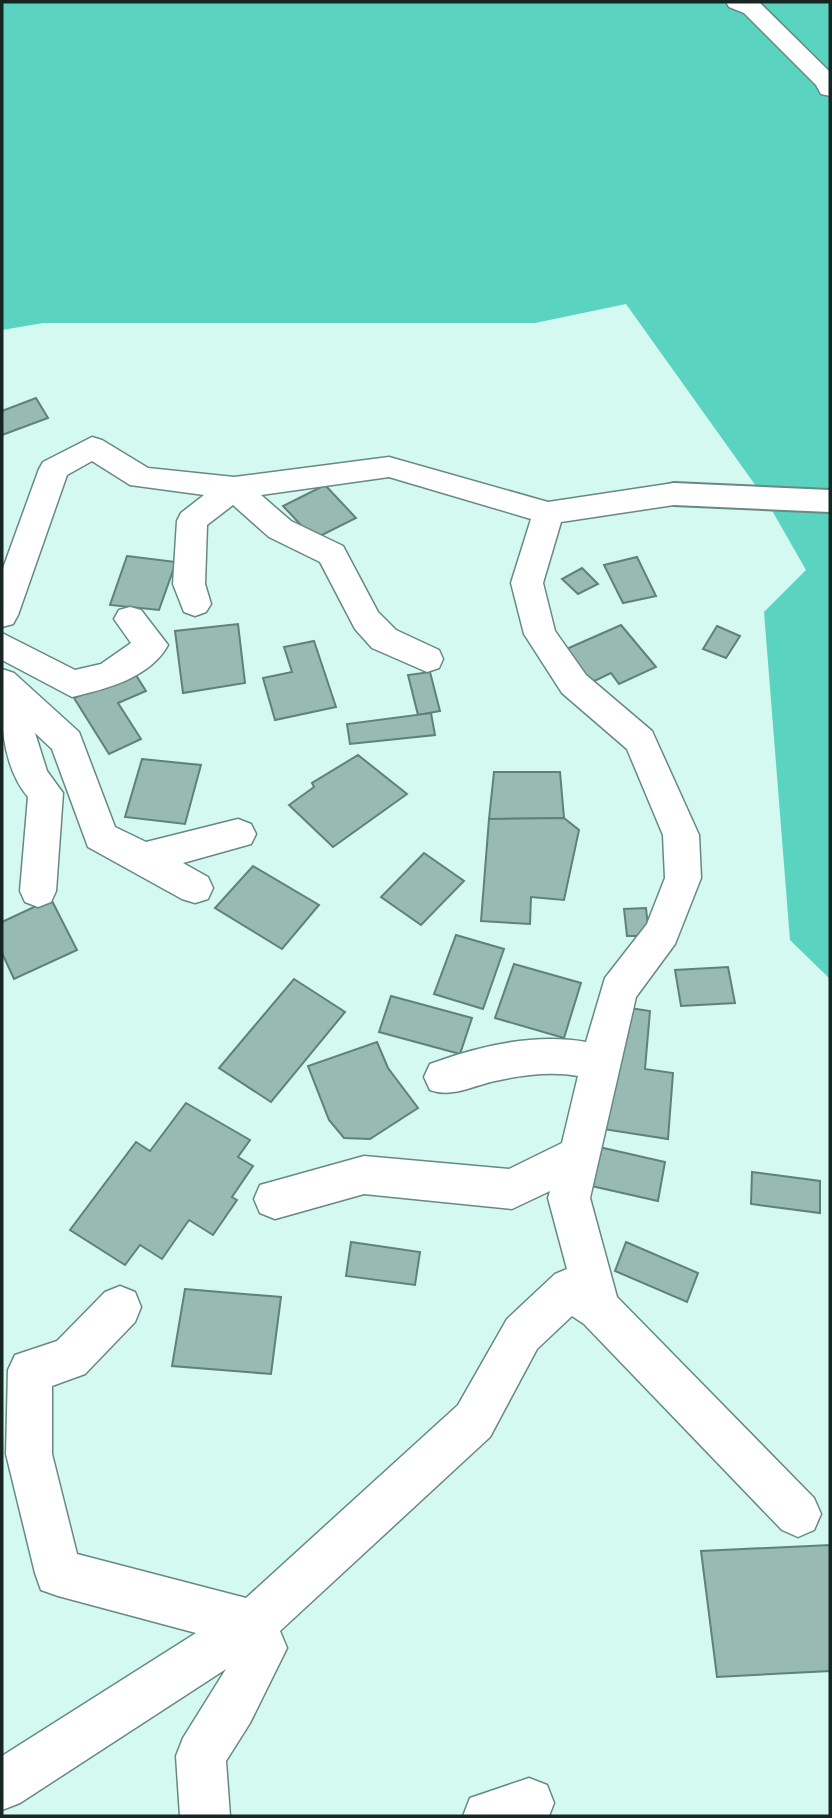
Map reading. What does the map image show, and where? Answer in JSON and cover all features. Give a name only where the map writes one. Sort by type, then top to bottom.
[{"type":"street","points":[[737,2],[752,8],[827,82],[830,89]]},
{"type":"street","points":[[2,615],[54,469],[92,447],[141,478],[234,488],[389,467],[548,513],[674,494],[830,501]]},
{"type":"street","points":[[194,604],[189,583],[192,521],[234,488]]},
{"type":"street","points":[[234,488],[280,529],[332,554],[366,620],[384,639],[427,659]]},
{"type":"street","points":[[548,513],[527,583],[540,635],[574,684],[640,741],[681,835],[683,878],[662,933],[618,990],[569,1198],[599,1309]]},
{"type":"street","points":[[2,645],[72,684],[111,675],[152,645],[130,619]]},
{"type":"street","points":[[2,683],[67,742],[101,837],[195,888]]},
{"type":"street","points":[[2,683],[32,778],[46,793],[38,891]]},
{"type":"street","points":[[144,858],[238,834]]},
{"type":"street","points":[[444,1077],[496,1063],[560,1055],[601,1062]]},
{"type":"street","points":[[275,1199],[364,1175],[512,1189],[579,1155]]},
{"type":"street","points":[[2,1785],[253,1624],[474,1421],[522,1334],[570,1289],[599,1309],[798,1514]]},
{"type":"street","points":[[120,1307],[70,1359],[30,1370],[29,1454],[58,1573],[253,1624]]},
{"type":"street","points":[[205,1816],[201,1756],[233,1706],[264,1648],[253,1624]]},
{"type":"green space","points":[[2,2],[830,2],[830,979],[790,940],[764,612],[806,570],[766,500],[626,304],[535,323],[43,323],[2,330]]},
{"type":"building","points":[[36,398],[48,418],[2,435],[2,411]]},
{"type":"building","points":[[325,485],[356,518],[314,539],[283,506]]},
{"type":"building","points":[[127,556],[176,562],[159,610],[110,605]]},
{"type":"building","points":[[637,557],[656,596],[623,603],[604,565]]},
{"type":"building","points":[[582,568],[598,584],[578,594],[562,579]]},
{"type":"building","points":[[238,624],[245,683],[183,693],[175,631]]},
{"type":"building","points":[[621,625],[656,667],[619,684],[611,673],[588,684],[562,651]]},
{"type":"building","points":[[717,626],[740,636],[726,658],[703,649]]},
{"type":"building","points":[[314,641],[336,707],[275,720],[263,678],[292,672],[284,647]]},
{"type":"building","points":[[134,672],[146,691],[118,703],[141,739],[109,754],[74,698]]},
{"type":"building","points":[[430,672],[440,711],[418,715],[408,675]]},
{"type":"building","points":[[431,713],[435,735],[350,744],[347,724]]},
{"type":"building","points":[[358,755],[407,794],[333,847],[289,805],[314,787],[312,783]]},
{"type":"building","points":[[142,759],[201,765],[185,824],[125,817]]},
{"type":"building","points":[[494,772],[560,772],[564,818],[489,819]]},
{"type":"building","points":[[564,818],[579,830],[564,900],[531,897],[530,924],[481,921],[489,819]]},
{"type":"building","points":[[424,853],[464,881],[421,925],[381,897]]},
{"type":"building","points":[[253,866],[319,905],[282,949],[215,908]]},
{"type":"building","points":[[51,899],[77,950],[14,979],[2,953],[2,922]]},
{"type":"building","points":[[646,908],[649,936],[627,936],[624,909]]},
{"type":"building","points":[[456,935],[504,949],[483,1009],[434,994]]},
{"type":"building","points":[[514,964],[581,983],[564,1038],[495,1018]]},
{"type":"building","points":[[728,967],[735,1003],[681,1006],[675,970]]},
{"type":"building","points":[[294,979],[345,1012],[271,1102],[219,1068]]},
{"type":"building","points":[[391,996],[472,1018],[460,1054],[379,1032]]},
{"type":"building","points":[[617,1006],[650,1011],[645,1069],[673,1073],[668,1139],[603,1129]]},
{"type":"building","points":[[377,1042],[388,1068],[418,1108],[370,1139],[344,1138],[329,1120],[308,1066]]},
{"type":"building","points":[[186,1103],[250,1140],[238,1157],[253,1166],[232,1197],[237,1200],[213,1235],[189,1220],[162,1259],[140,1245],[125,1265],[70,1230],[136,1142],[150,1151]]},
{"type":"building","points":[[586,1144],[665,1162],[658,1201],[578,1183]]},
{"type":"building","points":[[752,1172],[820,1181],[820,1213],[751,1204]]},
{"type":"building","points":[[351,1242],[420,1252],[415,1285],[346,1276]]},
{"type":"building","points":[[626,1242],[698,1273],[687,1302],[615,1271]]},
{"type":"building","points":[[185,1289],[281,1297],[271,1374],[172,1366]]},
{"type":"building","points":[[830,1545],[830,1671],[717,1677],[701,1551]]}]
